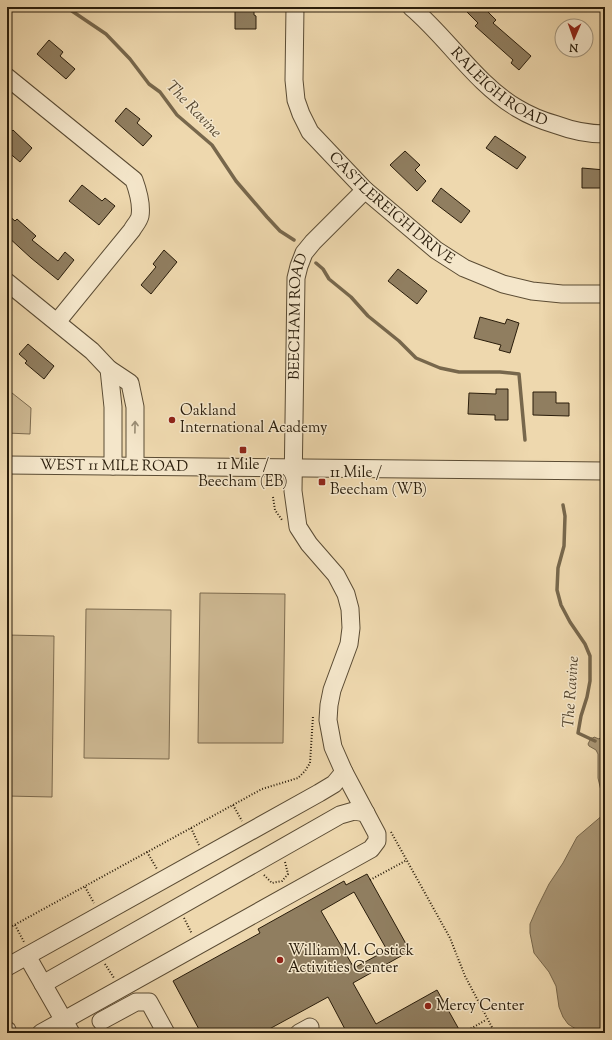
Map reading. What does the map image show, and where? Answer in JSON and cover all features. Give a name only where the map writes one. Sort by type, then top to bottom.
[{"type":"street","name":"CASTLEREIGH DRIVE","points":[[295,7],[294,80],[296,100],[301,114],[310,132],[365,190],[436,250],[464,268],[503,284],[532,291],[562,294],[605,294]]},
{"type":"street","name":"RALEIGH ROAD","points":[[410,7],[502,98],[542,120],[568,129],[590,134],[605,134]]},
{"type":"street","points":[[7,77],[134,180],[138,189],[140,217],[132,230],[57,322]]},
{"type":"street","name":"BEECHAM ROAD","points":[[41,1033],[67,1027],[92,1005],[371,849],[377,841],[377,834],[344,772],[333,746],[328,720],[328,705],[332,690],[349,644],[351,628],[350,609],[346,594],[336,575],[322,557],[309,544],[298,527],[293,491],[296,278],[304,253],[365,190]]},
{"type":"street","points":[[7,282],[92,351],[109,369],[130,384],[135,407],[135,466]]},
{"type":"street","points":[[109,369],[113,407],[113,466]]},
{"type":"street","name":"WEST 11 MILE ROAD","points":[[7,465],[605,471]]},
{"type":"street","points":[[7,967],[334,784],[344,772]]},
{"type":"street","points":[[42,984],[340,816],[354,811],[366,813]]},
{"type":"street","points":[[29,955],[42,984],[67,1027]]},
{"type":"street","points":[[92,1005],[104,1027],[136,1002],[149,1002],[166,1033]]},
{"type":"path","points":[[273,497],[275,510],[283,521]]},
{"type":"path","points":[[7,929],[262,789],[298,778],[310,763],[313,714]]},
{"type":"path","points":[[233,805],[249,832]]},
{"type":"path","points":[[388,827],[450,938],[465,976],[494,1033]]},
{"type":"path","points":[[191,828],[205,856]]},
{"type":"path","points":[[257,862],[265,877],[272,882],[282,881],[288,874],[286,864],[279,850]]},
{"type":"path","points":[[147,852],[163,880]]},
{"type":"path","points":[[370,880],[407,860]]},
{"type":"path","points":[[85,886],[100,915]]},
{"type":"path","points":[[177,907],[199,945]]},
{"type":"path","points":[[15,924],[29,955]]},
{"type":"path","points":[[98,952],[121,989]]},
{"type":"path","points":[[463,1033],[487,1020]]},
{"type":"shaded area","points":[[7,389],[31,408],[30,434],[7,433]]},
{"type":"shaded area","points":[[200,593],[285,594],[283,743],[198,743]]},
{"type":"shaded area","points":[[86,609],[171,610],[169,759],[84,758]]},
{"type":"shaded area","points":[[7,635],[54,636],[52,797],[7,796]]},
{"type":"shaded area","points":[[605,733],[605,800],[602,795],[598,778],[598,754],[596,750],[588,744],[591,738],[594,737],[599,739]]},
{"type":"shaded area","points":[[605,811],[605,1033],[582,1033],[568,1024],[563,1017],[559,1007],[556,986],[549,972],[534,953],[530,933],[530,924],[549,884],[563,863],[577,837],[604,814]]},
{"type":"building","points":[[235,7],[254,7],[256,29],[235,29]]},
{"type":"building","points":[[462,7],[483,7],[496,20],[493,23],[531,56],[519,70],[511,63],[513,60],[475,26],[478,23]]},
{"type":"building","points":[[49,40],[63,52],[60,56],[75,69],[66,79],[37,54]]},
{"type":"building","points":[[126,108],[140,119],[137,123],[152,136],[143,146],[115,121]]},
{"type":"building","points":[[7,129],[11,132],[13,130],[32,148],[20,162],[7,151]]},
{"type":"building","points":[[495,136],[526,157],[517,169],[486,148]]},
{"type":"building","points":[[405,151],[420,165],[415,170],[426,181],[417,191],[390,165]]},
{"type":"building","points":[[582,168],[605,170],[605,188],[582,188]]},
{"type":"building","points":[[82,185],[102,201],[105,198],[115,206],[99,225],[69,201]]},
{"type":"building","points":[[441,188],[470,211],[461,223],[432,201]]},
{"type":"building","points":[[7,214],[15,221],[17,219],[36,236],[32,240],[58,261],[65,252],[74,260],[58,280],[7,236]]},
{"type":"building","points":[[164,250],[177,262],[151,294],[141,285],[156,267],[153,264]]},
{"type":"building","points":[[398,269],[427,291],[417,304],[388,281]]},
{"type":"building","points":[[480,317],[505,324],[507,319],[519,323],[510,353],[499,350],[501,345],[474,338]]},
{"type":"building","points":[[28,344],[54,366],[44,379],[25,363],[27,361],[19,354]]},
{"type":"building","points":[[496,389],[508,389],[508,420],[495,420],[495,415],[468,414],[469,393],[496,394]]},
{"type":"building","points":[[533,392],[556,392],[556,403],[569,403],[569,416],[533,415]]},
{"type":"building","name":"William M. Costick Activities Center","points":[[367,874],[410,951],[353,983],[376,1024],[437,990],[461,1033],[347,1033],[328,997],[262,1033],[201,1033],[173,981],[260,933],[258,929],[344,881],[346,885]],"holes":[[[354,892],[387,950],[354,968],[321,911]]]},
{"type":"waterway","name":"The Ravine","points":[[66,7],[106,34],[130,59],[149,84],[160,92],[177,115],[212,145],[236,181],[267,217],[280,231],[294,240]]},
{"type":"waterway","name":"The Ravine","points":[[316,263],[323,269],[329,279],[351,297],[368,316],[399,341],[416,358],[440,368],[459,372],[500,372],[519,374],[525,440]]},
{"type":"waterway","name":"The Ravine","points":[[563,505],[565,516],[564,546],[558,568],[557,590],[561,605],[570,622],[585,644],[590,656],[590,681],[578,733],[595,741]]},
{"type":"place","name":"Oakland International Academy","points":[[172,420]]},
{"type":"place","name":"11 Mile / Beecham (EB)","points":[[243,450]]},
{"type":"place","name":"11 Mile / Beecham (WB)","points":[[322,482]]},
{"type":"place","name":"William M. Costick Activities Center","points":[[280,960]]},
{"type":"place","name":"Mercy Center","points":[[428,1006]]}]
